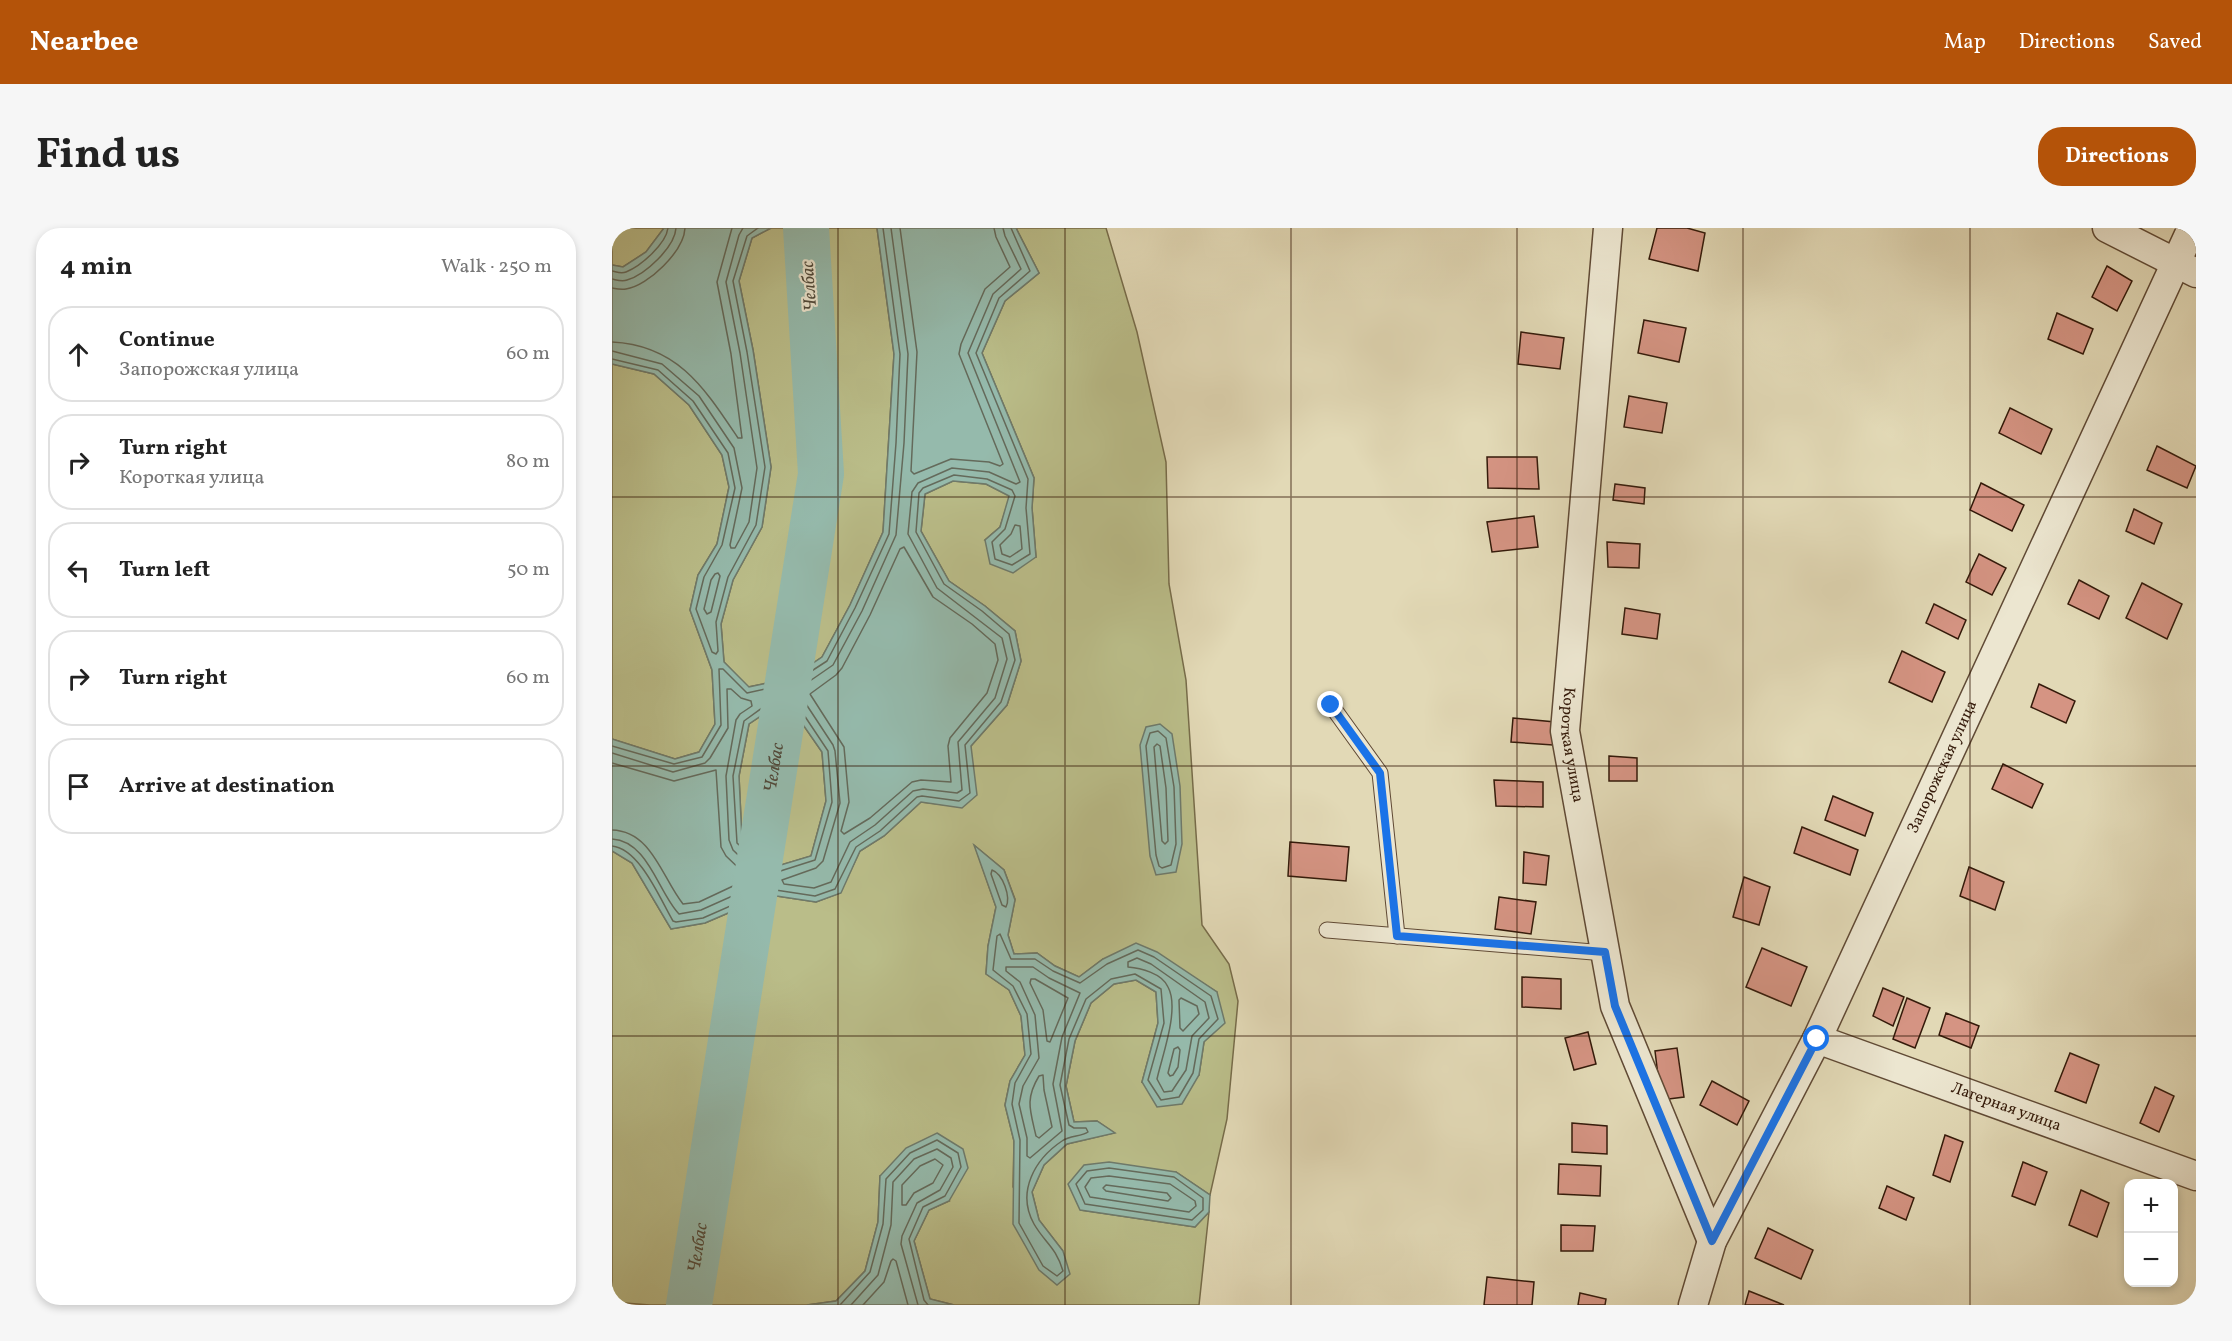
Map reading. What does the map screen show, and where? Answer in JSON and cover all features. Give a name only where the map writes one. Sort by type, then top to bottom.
[{"type":"street","name":"Короткая улица","points":[[1608,228],[1565,731],[1615,1006],[1712,1241]]},
{"type":"street","points":[[2108,228],[2186,268]]},
{"type":"street","name":"Запорожская улица","points":[[1693,1305],[1712,1241],[1817,1039],[2186,268],[2192,228]]},
{"type":"street","name":"Лагерная улица","points":[[1817,1039],[2196,1176]]},
{"type":"lane","points":[[1331,705],[1380,773],[1397,936]]},
{"type":"lane","points":[[1327,930],[1605,952]]},
{"type":"green space","points":[[612,228],[664,228],[646,252],[623,267],[612,265]]},
{"type":"green space","points":[[771,228],[877,228],[894,354],[883,532],[850,605],[822,657],[791,678],[748,687],[724,662],[721,624],[733,580],[762,527],[771,467],[753,350],[739,281],[752,238]]},
{"type":"green space","points":[[1016,228],[1106,228],[1137,332],[1166,462],[1169,584],[1186,680],[1202,925],[1229,964],[1238,1001],[1227,1119],[1210,1195],[1176,1172],[1069,1185],[1081,1210],[1195,1227],[1209,1212],[1199,1305],[954,1305],[930,1299],[914,1241],[929,1210],[949,1201],[880,1176],[878,1222],[865,1271],[836,1301],[807,1305],[650,1305],[612,1302],[612,851],[632,863],[671,929],[705,923],[770,895],[816,902],[840,893],[860,851],[884,836],[921,802],[962,807],[971,746],[1007,705],[1021,661],[1015,631],[985,606],[949,581],[921,531],[925,494],[953,481],[986,484],[1010,496],[1000,527],[985,540],[1036,557],[1032,508],[1034,478],[982,353],[1005,301],[1039,273]],"holes":[[[975,846],[1004,870],[1015,899],[1008,935],[1014,954],[1037,953],[1055,966],[1079,977],[1103,959],[1190,975],[1217,992],[1204,1042],[1199,1075],[1142,1082],[1158,1023],[1156,992],[1136,980],[1114,984],[1091,1003],[1075,1041],[1066,1086],[1074,1122],[1097,1121],[1114,1133],[1067,1144],[1044,1165],[1032,1192],[1039,1220],[1063,1251],[1013,1187],[1014,1141],[1005,1105],[1010,1081],[1025,1055],[1021,1016],[1009,990],[986,974],[988,946],[996,907]]]},
{"type":"green space","points":[[612,364],[654,374],[689,405],[722,455],[729,487],[717,544],[698,575],[690,610],[712,670],[715,724],[699,752],[675,759],[612,739]]},
{"type":"green space","points":[[777,705],[795,713],[822,752],[826,801],[811,856],[771,868],[742,840],[739,776],[749,724]]},
{"type":"water","points":[[664,228],[771,228],[752,238],[739,281],[753,350],[771,467],[762,527],[733,580],[721,624],[724,662],[749,687],[791,678],[822,657],[850,605],[883,532],[894,354],[877,228],[1016,228],[1039,273],[1005,301],[982,353],[1034,478],[1032,508],[1036,557],[1013,573],[990,564],[985,540],[1000,527],[1009,496],[986,484],[953,481],[925,494],[921,531],[949,581],[985,606],[1015,631],[1021,661],[1007,705],[971,746],[977,795],[962,808],[921,802],[884,836],[860,851],[841,893],[816,902],[770,895],[705,923],[671,929],[632,863],[612,851],[612,739],[675,759],[699,752],[715,724],[712,670],[690,610],[698,575],[717,544],[729,487],[722,455],[689,405],[654,374],[612,364],[612,265],[623,267],[646,252]],"holes":[[[777,705],[795,713],[822,752],[826,801],[811,856],[771,868],[742,840],[739,776],[749,724]]]},
{"type":"water","points":[[1160,724],[1172,734],[1180,786],[1182,844],[1176,872],[1156,875],[1150,856],[1140,745],[1146,727]]},
{"type":"water","points":[[974,845],[1004,870],[1015,900],[1008,935],[1014,954],[1037,953],[1055,966],[1079,977],[1103,959],[1136,943],[1157,952],[1217,992],[1225,1023],[1204,1042],[1199,1075],[1182,1104],[1157,1107],[1142,1082],[1158,1023],[1156,992],[1136,980],[1114,984],[1091,1003],[1075,1041],[1066,1086],[1074,1122],[1097,1121],[1115,1133],[1067,1144],[1044,1165],[1032,1192],[1039,1220],[1063,1251],[1070,1274],[1057,1285],[1039,1270],[1013,1224],[1014,1141],[1005,1105],[1010,1081],[1025,1055],[1021,1016],[1009,990],[986,974],[988,946],[996,907]]},
{"type":"water","points":[[937,1133],[963,1149],[968,1168],[949,1201],[929,1210],[914,1241],[930,1299],[954,1305],[807,1305],[836,1301],[865,1271],[878,1222],[880,1176],[906,1148]]},
{"type":"water","points":[[1109,1162],[1176,1172],[1210,1195],[1209,1212],[1195,1227],[1080,1210],[1068,1184],[1084,1165]]},
{"type":"building","points":[[1657,228],[1687,228],[1705,233],[1698,271],[1649,259]]},
{"type":"building","points":[[2107,266],[2132,281],[2117,311],[2092,297]]},
{"type":"building","points":[[2057,313],[2093,329],[2083,354],[2048,339]]},
{"type":"building","points":[[1644,320],[1686,328],[1679,362],[1638,353]]},
{"type":"building","points":[[1521,332],[1564,338],[1560,369],[1518,364]]},
{"type":"building","points":[[1629,396],[1667,403],[1662,433],[1624,427]]},
{"type":"building","points":[[2010,408],[2052,429],[2041,454],[1999,433]]},
{"type":"building","points":[[2157,446],[2196,466],[2187,488],[2147,470]]},
{"type":"building","points":[[1487,457],[1537,457],[1539,489],[1488,488]]},
{"type":"building","points":[[1981,483],[2024,505],[2012,531],[1970,510]]},
{"type":"building","points":[[1615,484],[1645,488],[1644,504],[1613,500]]},
{"type":"building","points":[[2134,509],[2162,523],[2154,544],[2126,531]]},
{"type":"building","points":[[1534,516],[1538,547],[1492,552],[1487,522]]},
{"type":"building","points":[[1607,542],[1640,544],[1639,568],[1608,567]]},
{"type":"building","points":[[1979,554],[2006,568],[1992,595],[1966,582]]},
{"type":"building","points":[[2079,580],[2109,596],[2099,619],[2068,604]]},
{"type":"building","points":[[2142,583],[2182,604],[2167,639],[2126,618]]},
{"type":"building","points":[[1934,604],[1966,620],[1958,639],[1926,623]]},
{"type":"building","points":[[1625,608],[1660,614],[1657,639],[1622,634]]},
{"type":"building","points":[[1902,651],[1945,672],[1932,702],[1889,682]]},
{"type":"building","points":[[2039,684],[2075,701],[2066,723],[2031,707]]},
{"type":"building","points":[[1513,718],[1555,722],[1553,745],[1511,742]]},
{"type":"building","points":[[1609,756],[1637,758],[1637,781],[1609,781]]},
{"type":"building","points":[[2003,764],[2043,784],[2032,808],[1992,789]]},
{"type":"building","points":[[1494,780],[1543,782],[1543,807],[1496,806]]},
{"type":"building","points":[[1833,796],[1873,813],[1865,836],[1825,820]]},
{"type":"building","points":[[1802,827],[1858,850],[1850,875],[1794,853]]},
{"type":"building","points":[[1290,842],[1349,847],[1346,881],[1288,876]]},
{"type":"building","points":[[1524,852],[1549,856],[1546,885],[1523,883]]},
{"type":"building","points":[[1969,867],[2004,882],[1995,910],[1960,896]]},
{"type":"building","points":[[1744,877],[1770,887],[1759,925],[1733,917]]},
{"type":"building","points":[[1499,897],[1536,902],[1531,934],[1495,929]]},
{"type":"building","points":[[1762,948],[1807,967],[1791,1006],[1746,987]]},
{"type":"building","points":[[1522,977],[1561,979],[1561,1009],[1522,1007]]},
{"type":"building","points":[[1883,988],[1904,997],[1893,1026],[1873,1016]]},
{"type":"building","points":[[1907,998],[1930,1008],[1915,1048],[1893,1039]]},
{"type":"building","points":[[1946,1013],[1979,1026],[1971,1048],[1939,1035]]},
{"type":"building","points":[[1588,1032],[1596,1064],[1574,1070],[1565,1038]]},
{"type":"building","points":[[1677,1048],[1684,1097],[1661,1100],[1655,1051]]},
{"type":"building","points":[[2070,1053],[2099,1065],[2086,1103],[2055,1091]]},
{"type":"building","points":[[1712,1081],[1749,1101],[1737,1125],[1700,1105]]},
{"type":"building","points":[[2155,1087],[2174,1096],[2159,1132],[2140,1123]]},
{"type":"building","points":[[1572,1123],[1607,1126],[1607,1154],[1572,1152]]},
{"type":"building","points":[[1945,1135],[1963,1142],[1950,1182],[1933,1175]]},
{"type":"building","points":[[2023,1162],[2047,1172],[2035,1205],[2012,1196]]},
{"type":"building","points":[[1559,1164],[1601,1166],[1600,1196],[1558,1194]]},
{"type":"building","points":[[1887,1186],[1914,1198],[1906,1220],[1879,1208]]},
{"type":"building","points":[[2081,1190],[2109,1203],[2097,1237],[2069,1225]]},
{"type":"building","points":[[1561,1225],[1595,1226],[1593,1251],[1561,1251]]},
{"type":"building","points":[[1768,1228],[1813,1250],[1801,1279],[1755,1258]]},
{"type":"building","points":[[1487,1277],[1534,1282],[1532,1305],[1484,1305]]},
{"type":"building","points":[[1749,1291],[1784,1305],[1745,1305]]},
{"type":"building","points":[[1580,1293],[1606,1299],[1605,1305],[1578,1305]]},
{"type":"waterway","name":"Челбас","points":[[689,1305],[821,474],[806,228]]},
{"type":"route","points":[[1331,705],[1380,773],[1397,936],[1605,952],[1615,1006],[1712,1241],[1817,1039]]}]
